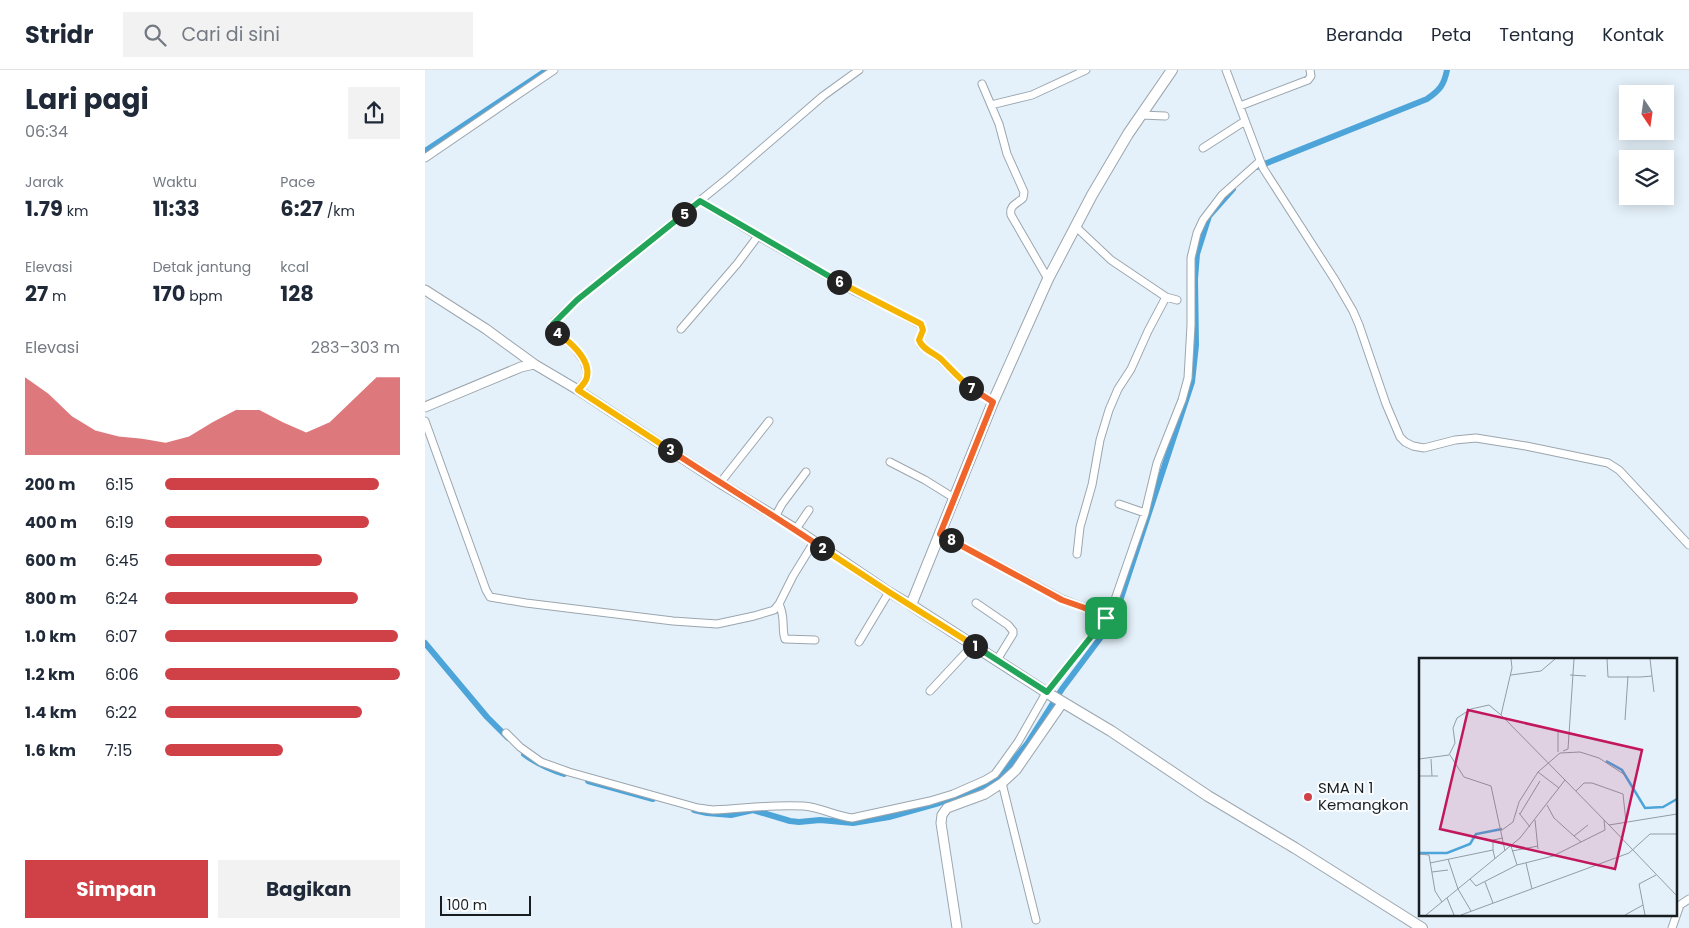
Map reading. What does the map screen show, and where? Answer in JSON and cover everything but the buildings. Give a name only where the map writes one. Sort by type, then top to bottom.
[{"type":"main road","points":[[1172,70],[1141,115],[1092,195],[1048,279],[993,402],[911,605],[1047,693],[1111,731],[1208,796],[1423,928]]},
{"type":"street","points":[[425,158],[554,70]]},
{"type":"street","points":[[578,390],[586,381],[584,361],[574,347],[555,331],[553,324],[577,300],[700,201],[823,96],[859,70]]},
{"type":"street","points":[[991,105],[1032,95],[1086,70]]},
{"type":"street","points":[[1226,70],[1261,164],[1347,300],[1359,324],[1386,404],[1400,437],[1413,446],[1424,448],[1455,440],[1476,438],[1527,446],[1608,463],[1619,470],[1689,545]]},
{"type":"street","points":[[1240,106],[1308,80],[1311,76],[1310,70]]},
{"type":"street","points":[[982,84],[999,124],[1007,154],[1024,192],[1023,198],[1012,206],[1011,215],[1048,279]]},
{"type":"street","points":[[1141,115],[1165,116]]},
{"type":"street","points":[[1203,148],[1245,121]]},
{"type":"street","points":[[506,733],[520,747],[541,762],[569,772],[699,808],[722,810],[802,806],[819,808],[842,817],[852,818],[930,802],[953,794],[995,774],[1023,734],[1047,693],[1111,614],[1145,513],[1157,464],[1182,400],[1188,378],[1191,325],[1191,258],[1197,233],[1203,220],[1222,195],[1261,164]]},
{"type":"street","points":[[700,201],[856,292],[921,324],[923,330],[919,340],[921,345],[940,359],[963,381],[993,402]]},
{"type":"street","points":[[1075,226],[1111,260],[1166,297],[1177,300]]},
{"type":"street","points":[[681,329],[737,264],[758,236]]},
{"type":"street","points":[[425,290],[486,329],[534,364],[578,390],[719,483],[795,529],[911,605]]},
{"type":"street","points":[[1077,554],[1080,527],[1092,485],[1100,440],[1109,410],[1166,297]]},
{"type":"street","points":[[425,407],[521,367],[534,364]]},
{"type":"street","points":[[425,421],[486,590],[491,597],[673,621],[717,624],[774,610],[814,542]]},
{"type":"street","points":[[719,483],[769,421]]},
{"type":"street","points":[[890,462],[954,498]]},
{"type":"street","points":[[775,517],[782,504],[806,472]]},
{"type":"street","points":[[1119,504],[1145,513]]},
{"type":"street","points":[[795,529],[809,510]]},
{"type":"street","points":[[940,534],[1062,600],[1099,613],[1106,618]]},
{"type":"street","points":[[859,642],[889,592]]},
{"type":"street","points":[[976,603],[1008,624],[1013,631],[997,660]]},
{"type":"street","points":[[779,604],[784,616],[783,636],[785,639],[815,640]]},
{"type":"street","points":[[930,691],[973,645]]},
{"type":"street","points":[[957,928],[941,823],[942,815],[947,808],[985,794],[1002,783],[1020,764],[1063,702]]},
{"type":"street","points":[[1002,783],[1036,920]]},
{"type":"street","points":[[1677,914],[1680,905],[1689,899]]},
{"type":"street","points":[[1672,928],[1676,916]]},
{"type":"waterway","points":[[425,151],[547,70]]},
{"type":"waterway","points":[[1257,167],[1427,99],[1441,87],[1447,70]]},
{"type":"waterway","points":[[694,810],[731,815],[753,810],[790,821],[820,820],[853,823],[889,817],[939,803],[994,781],[1006,769],[1027,744],[1062,689],[1107,629],[1117,610],[1192,382],[1196,345],[1195,279],[1197,254],[1209,216],[1233,189]]},
{"type":"waterway","points":[[425,643],[487,717],[508,738]]},
{"type":"waterway","points":[[524,754],[543,766],[564,774]]},
{"type":"waterway","points":[[588,781],[653,799]]},
{"type":"place","name":"SMA N 1 Kemangkon","points":[[1308,797]]},
{"type":"route","points":[[700,201],[856,292],[923,326],[923,335],[919,340],[921,345],[940,359],[952,372],[973,389],[993,402],[940,534],[1062,600],[1099,613],[1106,618],[1047,692],[889,592],[795,529],[719,483],[578,390],[586,381],[587,371],[584,361],[569,341],[555,331],[553,324],[577,300],[700,201]]}]
